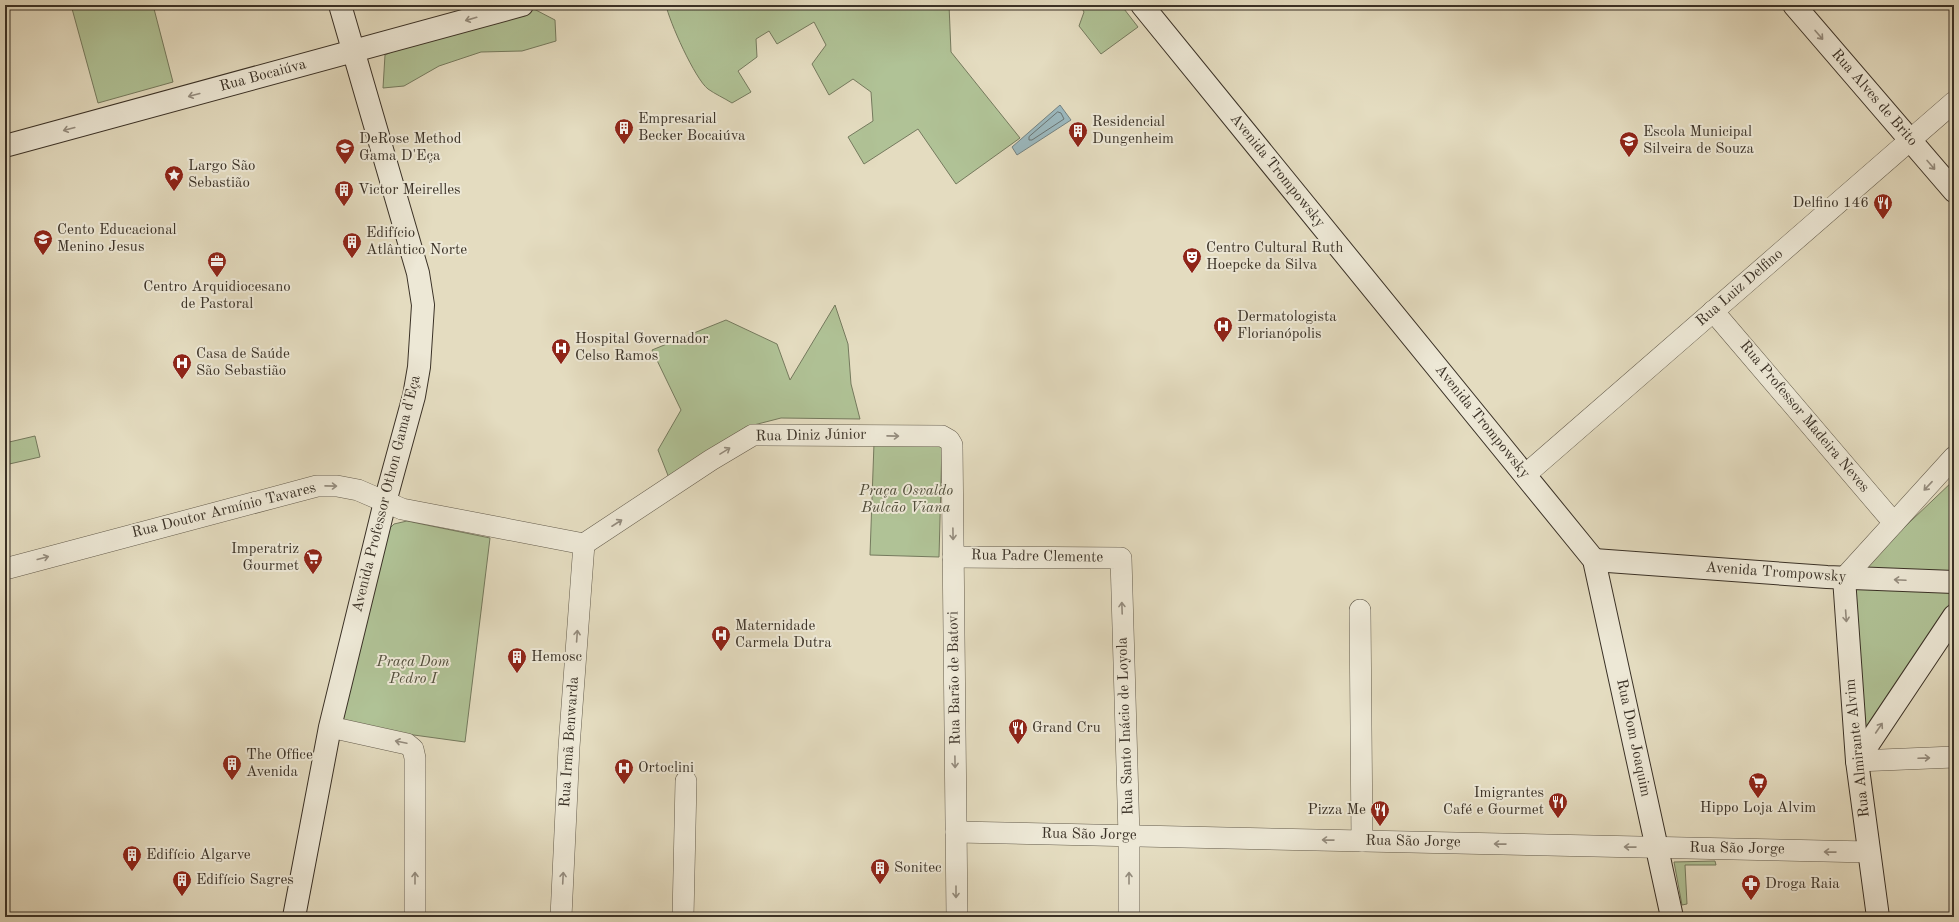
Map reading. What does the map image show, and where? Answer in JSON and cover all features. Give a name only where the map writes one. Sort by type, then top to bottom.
[{"type":"main road","name":"Avenida Professor Othon Gama d'Eça","points":[[294,917],[330,727],[385,502],[414,396],[419,367],[423,305],[418,273],[340,5]]},
{"type":"main road","name":"Rua Bocaiúva","points":[[5,146],[522,5]]},
{"type":"main road","name":"Avenida Trompowsky","points":[[1142,5],[1594,560],[1844,578],[1946,582]]},
{"type":"main road","name":"Rua Alves de Brito","points":[[1794,5],[1954,191]]},
{"type":"main road","name":"Rua Dom Joaquim","points":[[1594,560],[1672,917]]},
{"type":"main road","name":"Rua Almirante Alvim","points":[[1844,578],[1857,761],[1878,917]]},
{"type":"main road","points":[[1946,582],[1946,588],[1954,601]]},
{"type":"main road","points":[[1857,761],[1954,616]]},
{"type":"street","name":"Rua Luiz Delfino","points":[[1525,475],[1954,102]]},
{"type":"street","name":"Rua Professor Madeira Neves","points":[[1714,311],[1894,523]]},
{"type":"street","name":"Rua Diniz Júnior","points":[[584,544],[711,460],[753,435],[942,436],[949,440]]},
{"type":"street","name":"Rua Barão de Batovi","points":[[949,440],[952,445],[954,557],[957,917]]},
{"type":"street","points":[[1844,578],[1954,457]]},
{"type":"street","name":"Rua Doutor Armínio Tavares","points":[[5,569],[317,486],[337,486],[358,490],[402,509],[584,544]]},
{"type":"street","name":"Rua Irmã Benwarda","points":[[561,917],[569,747],[584,544]]},
{"type":"street","name":"Rua Padre Clemente","points":[[954,557],[1121,558]]},
{"type":"street","name":"Rua Santo Inácio de Loyola","points":[[1121,558],[1129,836],[1129,917]]},
{"type":"street","points":[[1360,610],[1362,841]]},
{"type":"street","points":[[330,727],[407,744],[413,749],[415,758],[415,917]]},
{"type":"street","points":[[1857,761],[1954,757]]},
{"type":"street","points":[[684,917],[686,781]]},
{"type":"street","name":"Rua São Jorge","points":[[956,832],[1869,852]]},
{"type":"green space","points":[[71,5],[153,5],[173,82],[98,103]]},
{"type":"green space","points":[[666,5],[949,5],[951,52],[1020,138],[956,184],[918,129],[864,164],[848,137],[873,121],[871,92],[853,79],[829,95],[812,64],[826,45],[814,22],[777,44],[769,31],[756,39],[757,57],[738,71],[751,92],[732,103],[708,89],[696,74],[683,49]]},
{"type":"green space","points":[[1080,5],[1121,5],[1138,27],[1101,54],[1079,26],[1084,12]]},
{"type":"green space","points":[[532,8],[555,20],[556,41],[522,51],[481,52],[439,66],[404,86],[383,88],[385,55],[403,47]]},
{"type":"green space","points":[[835,305],[848,344],[851,384],[860,419],[781,418],[746,427],[669,478],[658,450],[681,410],[652,350],[726,320],[777,344],[790,380]]},
{"type":"green space","points":[[35,436],[40,457],[5,465],[5,443]]},
{"type":"green space","name":"Praça Osvaldo Bulcão Viana","points":[[874,443],[942,445],[939,557],[870,555]]},
{"type":"green space","points":[[1954,480],[1954,597],[1874,725],[1867,728],[1861,721],[1850,579]]},
{"type":"green space","name":"Praça Dom Pedro I","points":[[407,521],[490,538],[465,742],[348,726],[339,715],[384,534],[394,524]]},
{"type":"green space","points":[[1715,861],[1716,865],[1685,865],[1687,904],[1682,905],[1674,862]]},
{"type":"water","points":[[1060,105],[1071,120],[1017,155],[1012,147]]},
{"type":"place","name":"Empresarial Becker Bocaiúva","points":[[624,145]]},
{"type":"place","name":"Residencial Dungenheim","points":[[1078,148]]},
{"type":"place","name":"Escola Municipal Silveira de Souza","points":[[1629,158]]},
{"type":"place","name":"DeRose Method Gama D'Eça","points":[[345,165]]},
{"type":"place","name":"Largo São Sebastião","points":[[174,192]]},
{"type":"place","name":"Victor Meirelles","points":[[344,207]]},
{"type":"place","name":"Delfino 146","points":[[1883,220]]},
{"type":"place","name":"Cento Educacional Menino Jesus","points":[[43,256]]},
{"type":"place","name":"Edifício Atlântico Norte","points":[[352,259]]},
{"type":"place","name":"Centro Cultural Ruth Hoepcke da Silva","points":[[1192,274]]},
{"type":"place","name":"Centro Arquidiocesano de Pastoral","points":[[217,278]]},
{"type":"place","name":"Dermatologista Florianópolis","points":[[1223,343]]},
{"type":"place","name":"Hospital Governador Celso Ramos","points":[[561,365]]},
{"type":"place","name":"Casa de Saúde São Sebastião","points":[[182,380]]},
{"type":"place","name":"Imperatriz Gourmet","points":[[313,575]]},
{"type":"place","name":"Maternidade Carmela Dutra","points":[[721,652]]},
{"type":"place","name":"Hemosc","points":[[517,674]]},
{"type":"place","name":"Grand Cru","points":[[1018,745]]},
{"type":"place","name":"The Office Avenida","points":[[232,781]]},
{"type":"place","name":"Ortoclini","points":[[624,785]]},
{"type":"place","name":"Hippo Loja Alvim","points":[[1758,799]]},
{"type":"place","name":"Imigrantes Café e Gourmet","points":[[1558,819]]},
{"type":"place","name":"Pizza Me","points":[[1380,827]]},
{"type":"place","name":"Edifício Algarve","points":[[132,872]]},
{"type":"place","name":"Sonitec","points":[[880,885]]},
{"type":"place","name":"Edifício Sagres","points":[[182,897]]},
{"type":"place","name":"Droga Raia","points":[[1751,901]]}]
